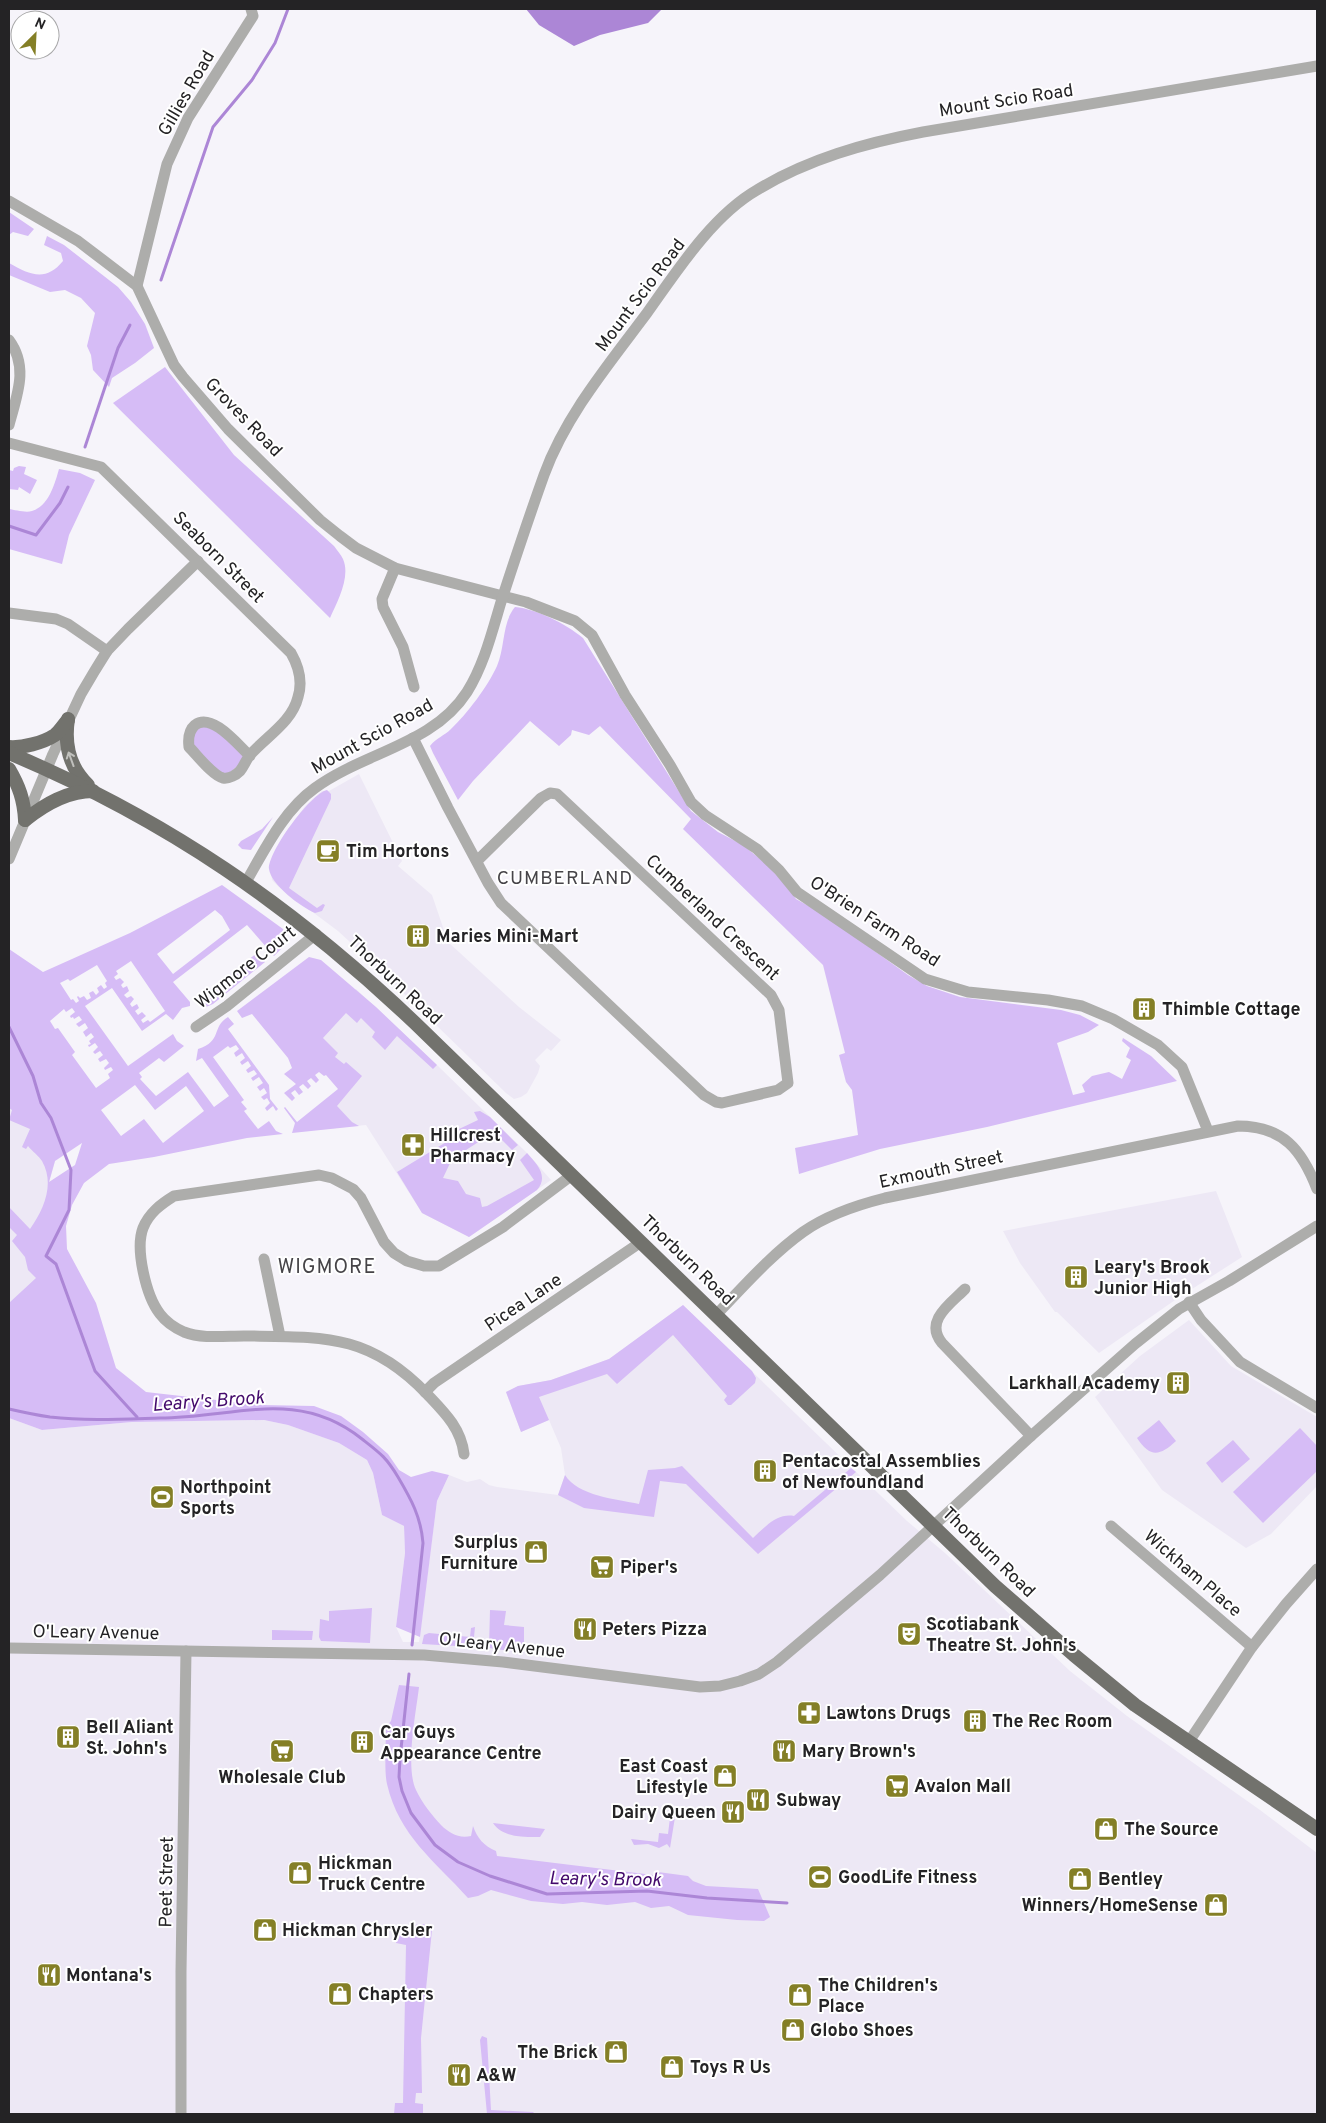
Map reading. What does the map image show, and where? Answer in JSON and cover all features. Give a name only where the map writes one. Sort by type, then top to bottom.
[{"type":"main road","points":[[9,747],[35,743],[55,735],[68,719]]},
{"type":"main road","points":[[68,719],[66,737],[70,757],[78,776],[94,791]]},
{"type":"main road","name":"Thorburn Road","points":[[9,753],[94,791],[166,830],[246,882],[316,934],[390,999],[995,1586],[1129,1700],[1188,1743],[1317,1829]]},
{"type":"main road","points":[[9,769],[18,782],[24,802],[25,820]]},
{"type":"main road","points":[[25,820],[36,811],[61,798],[78,791],[94,791]]},
{"type":"street","name":"Gillies Road","points":[[137,286],[167,164],[188,118],[253,16],[251,9]]},
{"type":"street","name":"Mount Scio Road","points":[[246,882],[283,822],[296,805],[312,790],[331,777],[413,738],[441,722],[467,692],[485,654],[544,475],[564,430],[684,263],[718,221],[756,190],[830,155],[859,145],[1317,66]]},
{"type":"street","name":"Groves Road","points":[[9,201],[78,241],[137,286],[174,365],[209,408],[320,520],[356,548],[395,568],[503,596]]},
{"type":"street","points":[[9,340],[17,353],[21,377],[9,425]]},
{"type":"street","name":"Seaborn Street","points":[[9,443],[101,467],[291,653],[300,674],[301,686],[298,698],[286,720],[250,756],[240,771],[232,777],[223,778],[216,775],[189,747],[189,732],[193,726],[200,722],[215,724],[250,756]]},
{"type":"street","points":[[9,859],[46,769],[81,694],[108,652],[198,561]]},
{"type":"street","points":[[395,568],[382,599],[383,607],[403,647],[414,687]]},
{"type":"street","name":"O'Brien Farm Road","points":[[503,596],[526,602],[575,621],[592,635],[626,696],[691,802],[705,815],[757,849],[779,870],[797,892],[925,979],[968,992],[1048,1000],[1082,1006],[1114,1019],[1158,1045],[1182,1067],[1208,1131]]},
{"type":"street","points":[[9,613],[56,619],[68,624],[108,652]]},
{"type":"street","name":"Cumberland Crescent","points":[[413,738],[448,808],[477,861],[494,892],[514,916],[710,1100],[722,1103],[778,1090],[788,1083],[779,1010],[771,995],[557,794],[550,793],[541,798],[477,861]]},
{"type":"street","name":"Wigmore Court","points":[[196,1027],[227,1006],[316,934]]},
{"type":"street","name":"Exmouth Street","points":[[716,1314],[803,1232],[846,1210],[885,1198],[1208,1131],[1244,1126],[1260,1128],[1274,1133],[1291,1144],[1302,1156],[1317,1189]]},
{"type":"street","points":[[464,1454],[461,1437],[453,1423],[425,1392],[398,1367],[363,1348],[343,1341],[316,1337],[198,1336],[184,1332],[166,1320],[160,1315],[152,1300],[140,1254],[140,1240],[143,1227],[151,1214],[174,1196],[318,1175],[343,1182],[353,1189],[361,1198],[384,1242],[394,1253],[407,1261],[424,1266],[439,1266],[503,1227],[556,1189],[572,1175]]},
{"type":"street","name":"O'Leary Avenue","points":[[9,1648],[424,1655],[503,1662],[700,1687],[730,1684],[754,1676],[777,1662],[934,1527],[1031,1436],[1112,1364],[1190,1302],[1229,1281],[1317,1226]]},
{"type":"street","name":"Picea Lane","points":[[425,1392],[434,1383],[641,1242]]},
{"type":"street","points":[[264,1259],[280,1336]]},
{"type":"street","points":[[965,1289],[938,1317],[935,1325],[936,1334],[942,1343],[1031,1436]]},
{"type":"street","points":[[1190,1302],[1201,1320],[1240,1362],[1317,1408]]},
{"type":"street","name":"Wickham Place","points":[[1111,1526],[1252,1647]]},
{"type":"street","points":[[1188,1743],[1252,1647],[1317,1569]]},
{"type":"street","name":"Peet Street","points":[[182,2114],[181,1972],[186,1651]]},
{"type":"shaded area","points":[[526,9],[662,9],[648,23],[600,35],[574,46],[539,25]]},
{"type":"shaded area","points":[[9,212],[34,229],[28,236],[13,232],[9,235]]},
{"type":"shaded area","points":[[47,236],[64,245],[118,287],[131,302],[145,324],[154,348],[112,378],[109,387],[93,370],[91,355],[87,346],[95,313],[81,298],[65,290],[50,292],[9,275],[9,263],[24,271],[38,274],[44,274],[57,268],[63,261],[61,253],[44,245]]},
{"type":"shaded area","points":[[165,367],[234,455],[334,546],[343,559],[345,566],[344,581],[330,618],[113,403]]},
{"type":"shaded area","points":[[19,466],[26,467],[24,474],[37,480],[30,494],[19,487],[18,490],[9,489],[9,470],[13,471],[14,468]]},
{"type":"shaded area","points":[[59,469],[80,473],[95,480],[69,535],[62,564],[9,549],[9,509],[27,512],[43,504],[50,493]]},
{"type":"shaded area","points":[[515,607],[524,608],[551,618],[583,638],[691,811],[718,832],[743,845],[766,864],[788,887],[796,899],[823,914],[908,975],[927,986],[960,997],[1061,1010],[1080,1015],[1099,1025],[1088,1032],[1057,1043],[1073,1095],[1085,1092],[1082,1085],[1092,1076],[1109,1072],[1122,1079],[1131,1060],[1126,1057],[1130,1048],[1122,1041],[1123,1038],[1151,1056],[1177,1081],[987,1127],[880,1149],[799,1174],[795,1148],[858,1135],[852,1090],[846,1082],[839,1055],[845,1053],[823,965],[683,829],[691,819],[600,726],[589,735],[572,730],[571,735],[559,746],[530,721],[473,781],[458,800],[433,753],[430,746],[464,716],[493,674],[500,659],[508,620]]},
{"type":"shaded area","points":[[209,722],[250,756],[223,778],[189,747],[189,732]]},
{"type":"shaded area","points":[[359,774],[402,861],[398,866],[432,895],[448,942],[519,1007],[561,1040],[551,1051],[547,1048],[535,1060],[540,1066],[538,1073],[527,1093],[521,1097],[514,1099],[506,1093],[338,931],[272,880],[270,863],[284,835],[305,806],[322,791],[329,791]]},
{"type":"shaded area","points":[[327,790],[331,794],[331,799],[289,888],[317,908],[323,904],[325,905],[322,911],[315,913],[295,901],[281,888],[275,882],[269,869],[275,850],[291,825],[311,802]]},
{"type":"shaded area","points":[[273,817],[251,850],[242,849],[238,845],[241,841],[262,829]]},
{"type":"shaded area","points":[[222,885],[283,929],[286,939],[283,947],[274,956],[247,925],[173,982],[190,1002],[190,1006],[182,1008],[173,1020],[166,1014],[142,1031],[112,988],[85,1006],[128,1066],[173,1034],[177,1041],[184,1046],[164,1062],[159,1058],[139,1073],[142,1077],[140,1079],[156,1096],[188,1072],[214,1107],[229,1096],[202,1058],[196,1061],[198,1049],[211,1042],[220,1025],[228,1017],[234,1024],[228,1029],[269,1085],[270,1099],[278,1109],[276,1111],[273,1106],[267,1111],[265,1108],[270,1103],[267,1098],[264,1100],[261,1097],[267,1093],[264,1088],[260,1091],[257,1087],[263,1083],[259,1077],[253,1081],[251,1078],[257,1074],[254,1070],[248,1073],[246,1070],[251,1066],[248,1061],[242,1065],[240,1062],[245,1058],[242,1053],[236,1057],[234,1053],[239,1049],[236,1045],[230,1048],[228,1046],[213,1057],[244,1100],[241,1102],[247,1109],[244,1111],[258,1129],[269,1121],[276,1131],[283,1134],[247,1138],[109,1164],[84,1183],[72,1205],[66,1226],[67,1249],[96,1303],[116,1368],[146,1392],[260,1405],[314,1406],[341,1416],[363,1432],[388,1454],[399,1470],[411,1477],[432,1471],[449,1475],[437,1501],[420,1637],[396,1627],[405,1553],[404,1526],[382,1515],[373,1473],[367,1460],[339,1443],[288,1425],[264,1420],[132,1422],[42,1430],[9,1418],[9,1303],[36,1278],[28,1270],[25,1257],[12,1241],[17,1235],[9,1227],[9,1207],[30,1229],[43,1205],[48,1187],[48,1179],[46,1170],[39,1157],[28,1146],[26,1149],[22,1147],[30,1129],[9,1120],[12,1110],[9,1108],[9,949],[43,972],[130,933]],"holes":[[[215,910],[222,916],[230,930],[173,974],[157,954]],[[131,961],[165,1011],[150,1022],[148,1020],[143,1023],[141,1020],[146,1016],[142,1012],[138,1015],[135,1011],[139,1008],[137,1004],[132,1007],[130,1004],[134,999],[131,996],[127,998],[124,995],[129,991],[127,986],[123,988],[121,985],[124,982],[120,978],[116,980],[114,977],[118,974],[116,971]],[[97,965],[107,981],[105,983],[107,987],[104,989],[101,985],[97,988],[99,992],[96,995],[93,991],[89,993],[91,998],[87,1000],[84,996],[80,998],[78,996],[79,1001],[76,1003],[73,999],[71,1000],[60,983],[68,979],[70,981]],[[72,1008],[75,1012],[70,1016],[71,1018],[73,1017],[74,1019],[79,1016],[82,1020],[76,1024],[79,1027],[85,1023],[88,1028],[83,1032],[86,1037],[91,1033],[94,1037],[89,1041],[91,1044],[88,1045],[89,1047],[95,1043],[98,1047],[93,1052],[95,1054],[100,1051],[103,1055],[98,1059],[100,1062],[106,1059],[109,1063],[104,1068],[105,1070],[111,1067],[113,1070],[108,1074],[110,1078],[96,1088],[72,1055],[75,1052],[58,1028],[55,1029],[50,1021],[64,1009],[66,1012]],[[135,1085],[155,1110],[186,1086],[204,1111],[163,1143],[144,1119],[121,1136],[101,1110]],[[82,1143],[75,1165],[49,1182],[55,1161]]]},
{"type":"shaded area","points":[[257,953],[265,962],[213,1004],[206,1007],[201,1006],[204,988],[209,991]]},
{"type":"shaded area","points":[[309,957],[321,960],[376,1007],[437,1065],[433,1069],[397,1036],[385,1050],[372,1037],[375,1032],[361,1018],[357,1023],[346,1013],[323,1038],[338,1053],[335,1057],[344,1064],[346,1062],[362,1076],[337,1106],[352,1122],[359,1126],[292,1133],[295,1123],[285,1107],[297,1122],[338,1089],[326,1075],[324,1076],[319,1072],[315,1075],[319,1080],[316,1083],[311,1078],[307,1081],[311,1086],[308,1089],[303,1084],[299,1087],[303,1092],[299,1095],[295,1090],[291,1093],[295,1098],[292,1101],[284,1093],[296,1084],[284,1074],[292,1068],[288,1058],[252,1014],[242,1018],[237,1011]]},
{"type":"shaded area","points":[[356,989],[527,1153],[551,1180],[469,1237],[422,1213],[366,1125],[316,1130],[352,1088],[313,1052],[320,1030]]},
{"type":"shaded area","points":[[9,1068],[55,1161],[49,1183],[56,1346],[9,1342]]},
{"type":"shaded area","points":[[480,1111],[490,1117],[518,1145],[512,1150],[494,1132],[452,1159],[443,1178],[458,1181],[466,1194],[480,1198],[482,1207],[534,1180],[520,1160],[527,1153],[540,1170],[542,1180],[537,1190],[469,1237],[422,1213],[397,1172],[461,1133],[459,1129],[478,1120],[474,1112]]},
{"type":"shaded area","points":[[1216,1191],[1242,1257],[1178,1298],[1099,1353],[1055,1312],[1020,1263],[1003,1231]]},
{"type":"shaded area","points":[[683,1305],[907,1521],[945,1553],[1070,1671],[1127,1716],[1260,1810],[1317,1853],[1317,2114],[9,2114],[9,1418],[42,1430],[132,1422],[264,1420],[288,1425],[339,1443],[367,1460],[373,1473],[382,1515],[404,1526],[405,1553],[396,1627],[403,1642],[419,1642],[437,1501],[449,1475],[467,1482],[480,1479],[489,1485],[497,1487],[558,1495],[565,1475],[561,1448],[549,1420],[521,1432],[506,1392],[518,1386],[551,1380],[609,1359]]},
{"type":"shaded area","points":[[683,1305],[752,1371],[756,1378],[755,1383],[731,1405],[728,1405],[724,1400],[727,1396],[673,1335],[617,1384],[607,1374],[539,1397],[549,1420],[521,1432],[506,1392],[518,1386],[551,1380],[609,1359]]},
{"type":"shaded area","points":[[1189,1320],[1231,1366],[1317,1417],[1317,1486],[1271,1534],[1246,1548],[1162,1490],[1095,1397],[1140,1356]]},
{"type":"shaded area","points":[[1159,1420],[1176,1441],[1165,1450],[1155,1453],[1146,1449],[1137,1438]]},
{"type":"shaded area","points":[[1300,1428],[1317,1446],[1317,1471],[1263,1523],[1233,1492]]},
{"type":"shaded area","points":[[1233,1440],[1250,1459],[1222,1483],[1206,1463]]},
{"type":"shaded area","points":[[682,1466],[753,1538],[767,1525],[777,1519],[794,1516],[851,1468],[856,1472],[758,1554],[686,1484],[660,1481],[654,1517],[584,1508],[558,1495],[565,1475],[579,1488],[598,1496],[639,1504],[648,1470]]},
{"type":"shaded area","points":[[372,1608],[370,1643],[321,1641],[319,1637],[320,1619],[329,1621],[329,1611]]},
{"type":"shaded area","points":[[490,1610],[506,1611],[504,1625],[524,1627],[524,1653],[489,1648]]},
{"type":"shaded area","points":[[475,1627],[473,1647],[422,1644],[424,1635],[429,1633],[470,1637],[471,1628]]},
{"type":"shaded area","points":[[272,1630],[313,1631],[312,1640],[272,1640]]},
{"type":"shaded area","points":[[399,1685],[419,1687],[411,1754],[411,1768],[416,1790],[431,1813],[451,1833],[462,1837],[471,1836],[473,1826],[479,1838],[488,1847],[496,1851],[497,1856],[653,1875],[658,1872],[688,1876],[693,1881],[706,1886],[758,1889],[770,1917],[764,1921],[688,1915],[669,1906],[651,1908],[635,1902],[607,1905],[582,1902],[563,1904],[531,1901],[491,1890],[468,1898],[409,1833],[400,1819],[387,1784],[385,1764],[386,1727],[391,1721]]},
{"type":"shaded area","points":[[671,1810],[676,1811],[670,1848],[667,1844],[659,1848],[648,1844],[634,1845],[631,1839],[658,1842],[659,1833],[668,1834]]},
{"type":"shaded area","points":[[493,1823],[545,1829],[540,1837],[521,1837],[502,1832]]},
{"type":"shaded area","points":[[424,1924],[432,1930],[421,2038],[422,2093],[416,2093],[415,2103],[423,2104],[423,2114],[394,2114],[395,2103],[403,2103],[406,1945],[396,1943],[402,1930],[414,1925]]},
{"type":"shaded area","points":[[482,2036],[487,2038],[491,2110],[533,2112],[535,2114],[487,2114],[480,2040]]},
{"type":"waterway","points":[[161,280],[213,127],[252,80],[275,43],[288,9]]},
{"type":"waterway","points":[[85,447],[118,348],[130,325]]},
{"type":"waterway","points":[[9,526],[36,535],[60,503],[68,487]]},
{"type":"waterway","name":"Leary's Brook","points":[[9,1027],[33,1076],[41,1103],[51,1118],[71,1170],[69,1210],[46,1256],[56,1264],[95,1371],[137,1417]]},
{"type":"waterway","name":"Leary's Brook","points":[[9,1409],[50,1417],[77,1419],[187,1417],[264,1409],[289,1410],[313,1414],[338,1423],[362,1439],[386,1460],[394,1470],[418,1516],[423,1543],[412,1645]]},
{"type":"waterway","name":"Leary's Brook","points":[[409,1674],[400,1758],[399,1777],[402,1791],[411,1813],[435,1845],[458,1862],[490,1876],[547,1894],[647,1891],[707,1898],[787,1903]]},
{"type":"place","name":"Tim Hortons","points":[[328,851]]},
{"type":"place","name":"Maries Mini-Mart","points":[[418,936]]},
{"type":"place","name":"Thimble Cottage","points":[[1144,1009]]},
{"type":"place","name":"Hillcrest Pharmacy","points":[[413,1145]]},
{"type":"place","name":"Leary's Brook Junior High","points":[[1076,1277]]},
{"type":"place","name":"Larkhall Academy","points":[[1178,1383]]},
{"type":"place","name":"Pentacostal Assemblies of Newfoundland","points":[[765,1471]]},
{"type":"place","name":"Northpoint Sports","points":[[162,1497]]},
{"type":"place","name":"Surplus Furniture","points":[[536,1552]]},
{"type":"place","name":"Piper's","points":[[602,1567]]},
{"type":"place","name":"Peters Pizza","points":[[585,1629]]},
{"type":"place","name":"Scotiabank Theatre St. John's","points":[[909,1634]]},
{"type":"place","name":"Lawtons Drugs","points":[[809,1713]]},
{"type":"place","name":"The Rec Room","points":[[975,1721]]},
{"type":"place","name":"Bell Aliant St. John's","points":[[68,1737]]},
{"type":"place","name":"Car Guys Appearance Centre","points":[[362,1742]]},
{"type":"place","name":"Wholesale Club","points":[[282,1751]]},
{"type":"place","name":"Mary Brown's","points":[[784,1751]]},
{"type":"place","name":"East Coast Lifestyle","points":[[725,1776]]},
{"type":"place","name":"Avalon Mall","points":[[897,1786]]},
{"type":"place","name":"Subway","points":[[758,1800]]},
{"type":"place","name":"Dairy Queen","points":[[733,1812]]},
{"type":"place","name":"The Source","points":[[1106,1829]]},
{"type":"place","name":"Hickman Truck Centre","points":[[300,1873]]},
{"type":"place","name":"GoodLife Fitness","points":[[820,1877]]},
{"type":"place","name":"Bentley","points":[[1080,1879]]},
{"type":"place","name":"Winners/HomeSense","points":[[1216,1905]]},
{"type":"place","name":"Hickman Chrysler","points":[[265,1930]]},
{"type":"place","name":"Montana's","points":[[49,1975]]},
{"type":"place","name":"Chapters","points":[[340,1994]]},
{"type":"place","name":"The Children's Place","points":[[800,1995]]},
{"type":"place","name":"Globo Shoes","points":[[793,2030]]},
{"type":"place","name":"The Brick","points":[[616,2052]]},
{"type":"place","name":"Toys R Us","points":[[672,2067]]},
{"type":"place","name":"A&W","points":[[459,2075]]},
{"type":"district","name":"CUMBERLAND","points":[[565,877]]},
{"type":"district","name":"WIGMORE","points":[[327,1266]]}]
